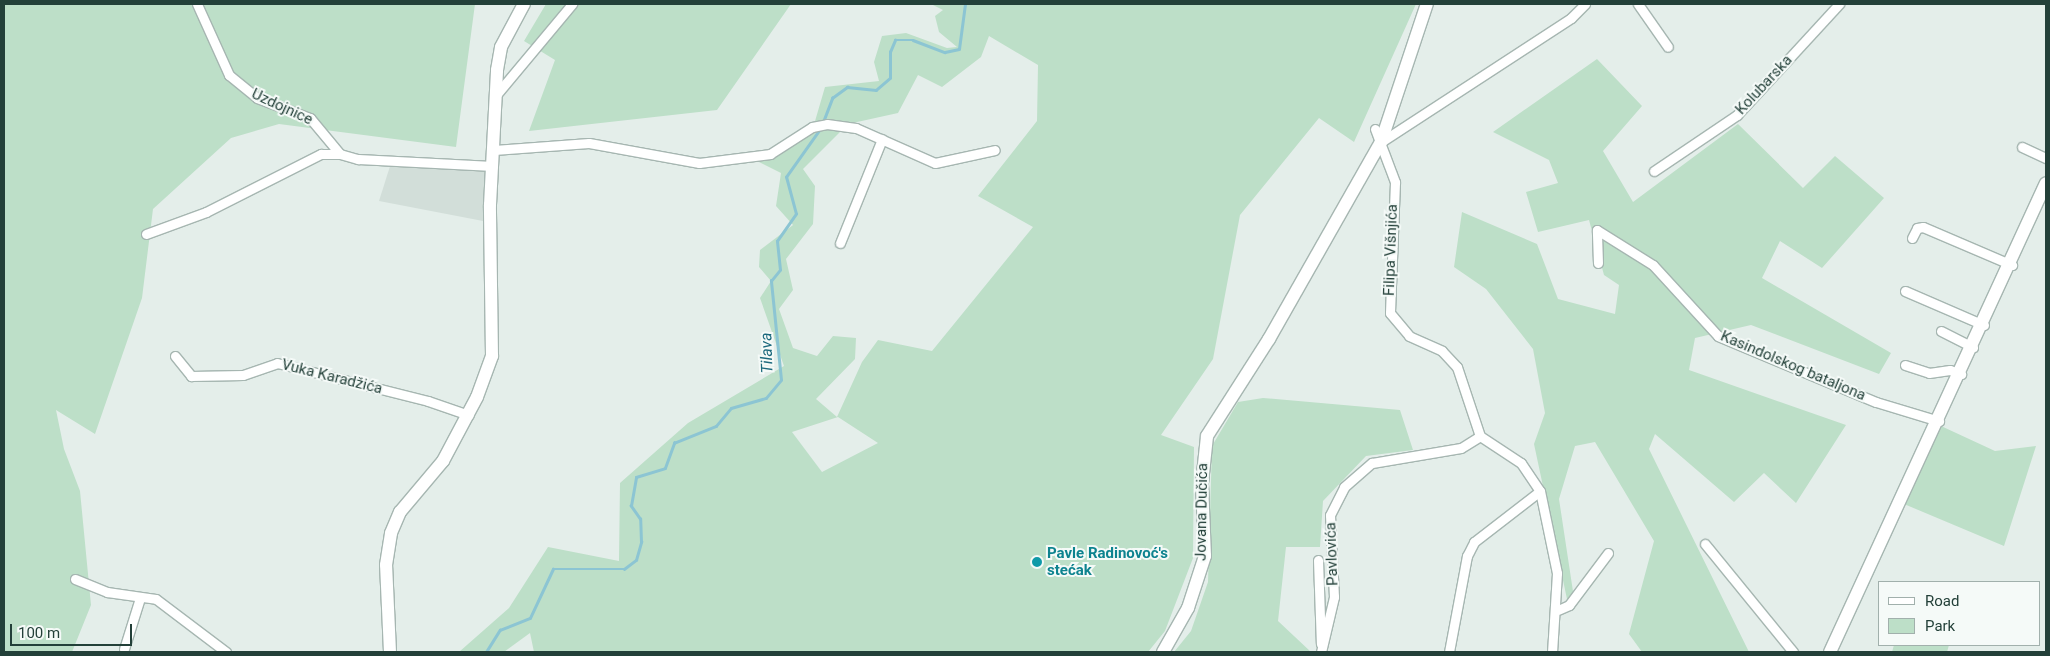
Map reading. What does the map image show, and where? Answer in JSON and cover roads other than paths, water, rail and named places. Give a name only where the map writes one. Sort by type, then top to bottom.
[{"type":"street","name":"Uzdojnice","points":[[197,4],[229,76],[257,98],[310,118],[340,154]]},
{"type":"street","points":[[390,652],[386,565],[391,533],[400,512],[434,476],[469,415],[492,356],[493,166],[500,47],[524,4]]},
{"type":"street","points":[[496,95],[572,4]]},
{"type":"street","points":[[1381,142],[1428,4]]},
{"type":"street","points":[[1381,142],[1571,18],[1585,4]]},
{"type":"street","points":[[1638,4],[1668,47]]},
{"type":"street","name":"Kolubarska","points":[[1654,171],[1737,115],[1839,4]]},
{"type":"street","points":[[494,150],[589,143],[699,163],[770,154],[823,124],[856,128],[935,163],[995,150]]},
{"type":"street","name":"Filipa Višnjića","points":[[1375,130],[1395,182],[1390,313],[1409,336],[1442,351],[1456,367],[1480,436]]},
{"type":"street","points":[[840,242],[882,139]]},
{"type":"street","name":"Jovana Dučića","points":[[1162,652],[1188,608],[1205,556],[1203,452],[1214,423],[1269,339],[1381,142]]},
{"type":"street","points":[[2022,147],[2046,158]]},
{"type":"street","points":[[146,234],[206,212],[321,154],[340,154],[358,159],[493,166]]},
{"type":"street","points":[[1830,652],[1984,325],[2046,183]]},
{"type":"street","points":[[1912,238],[1917,228],[1923,227],[2012,264]]},
{"type":"street","name":"Kasindolskog bataljona","points":[[1598,262],[1596,230],[1653,265],[1718,336],[1876,402],[1939,421]]},
{"type":"street","points":[[1905,291],[1984,325]]},
{"type":"street","points":[[1941,331],[1973,347]]},
{"type":"street","name":"Vuka Karadžića","points":[[175,356],[191,376],[243,375],[277,363],[428,400],[469,415]]},
{"type":"street","points":[[1905,365],[1929,373],[1950,370],[1961,374]]},
{"type":"street","points":[[1480,436],[1521,463],[1540,491],[1557,573],[1558,610],[1552,652]]},
{"type":"street","name":"Pavlovića","points":[[1321,652],[1334,597],[1330,515],[1344,487],[1372,463],[1461,448],[1480,436]]},
{"type":"street","points":[[1449,652],[1467,556],[1474,542],[1540,491]]},
{"type":"street","points":[[1705,544],[1793,652]]},
{"type":"street","points":[[1558,610],[1569,605],[1608,553]]},
{"type":"street","name":"Pavlovića","points":[[1318,560],[1321,652]]},
{"type":"street","points":[[75,579],[140,598],[156,599],[226,652]]},
{"type":"street","points":[[124,649],[140,598]]},
{"type":"waterway","name":"Tilava","points":[[823,122],[832,98],[847,87],[876,90],[890,78],[890,52],[895,40],[913,40],[945,52],[959,49],[965,4]]},
{"type":"waterway","name":"Tilava","points":[[486,652],[500,630],[530,618],[553,569],[624,569],[636,560],[641,542],[640,519],[631,506],[636,477],[665,468],[674,443],[716,426],[731,408],[766,398],[781,380],[771,281],[780,270],[777,241],[796,214],[786,177],[820,129]]},
{"type":"place","name":"Pavle Radinovoć's stećak","points":[[1037,562]]}]
